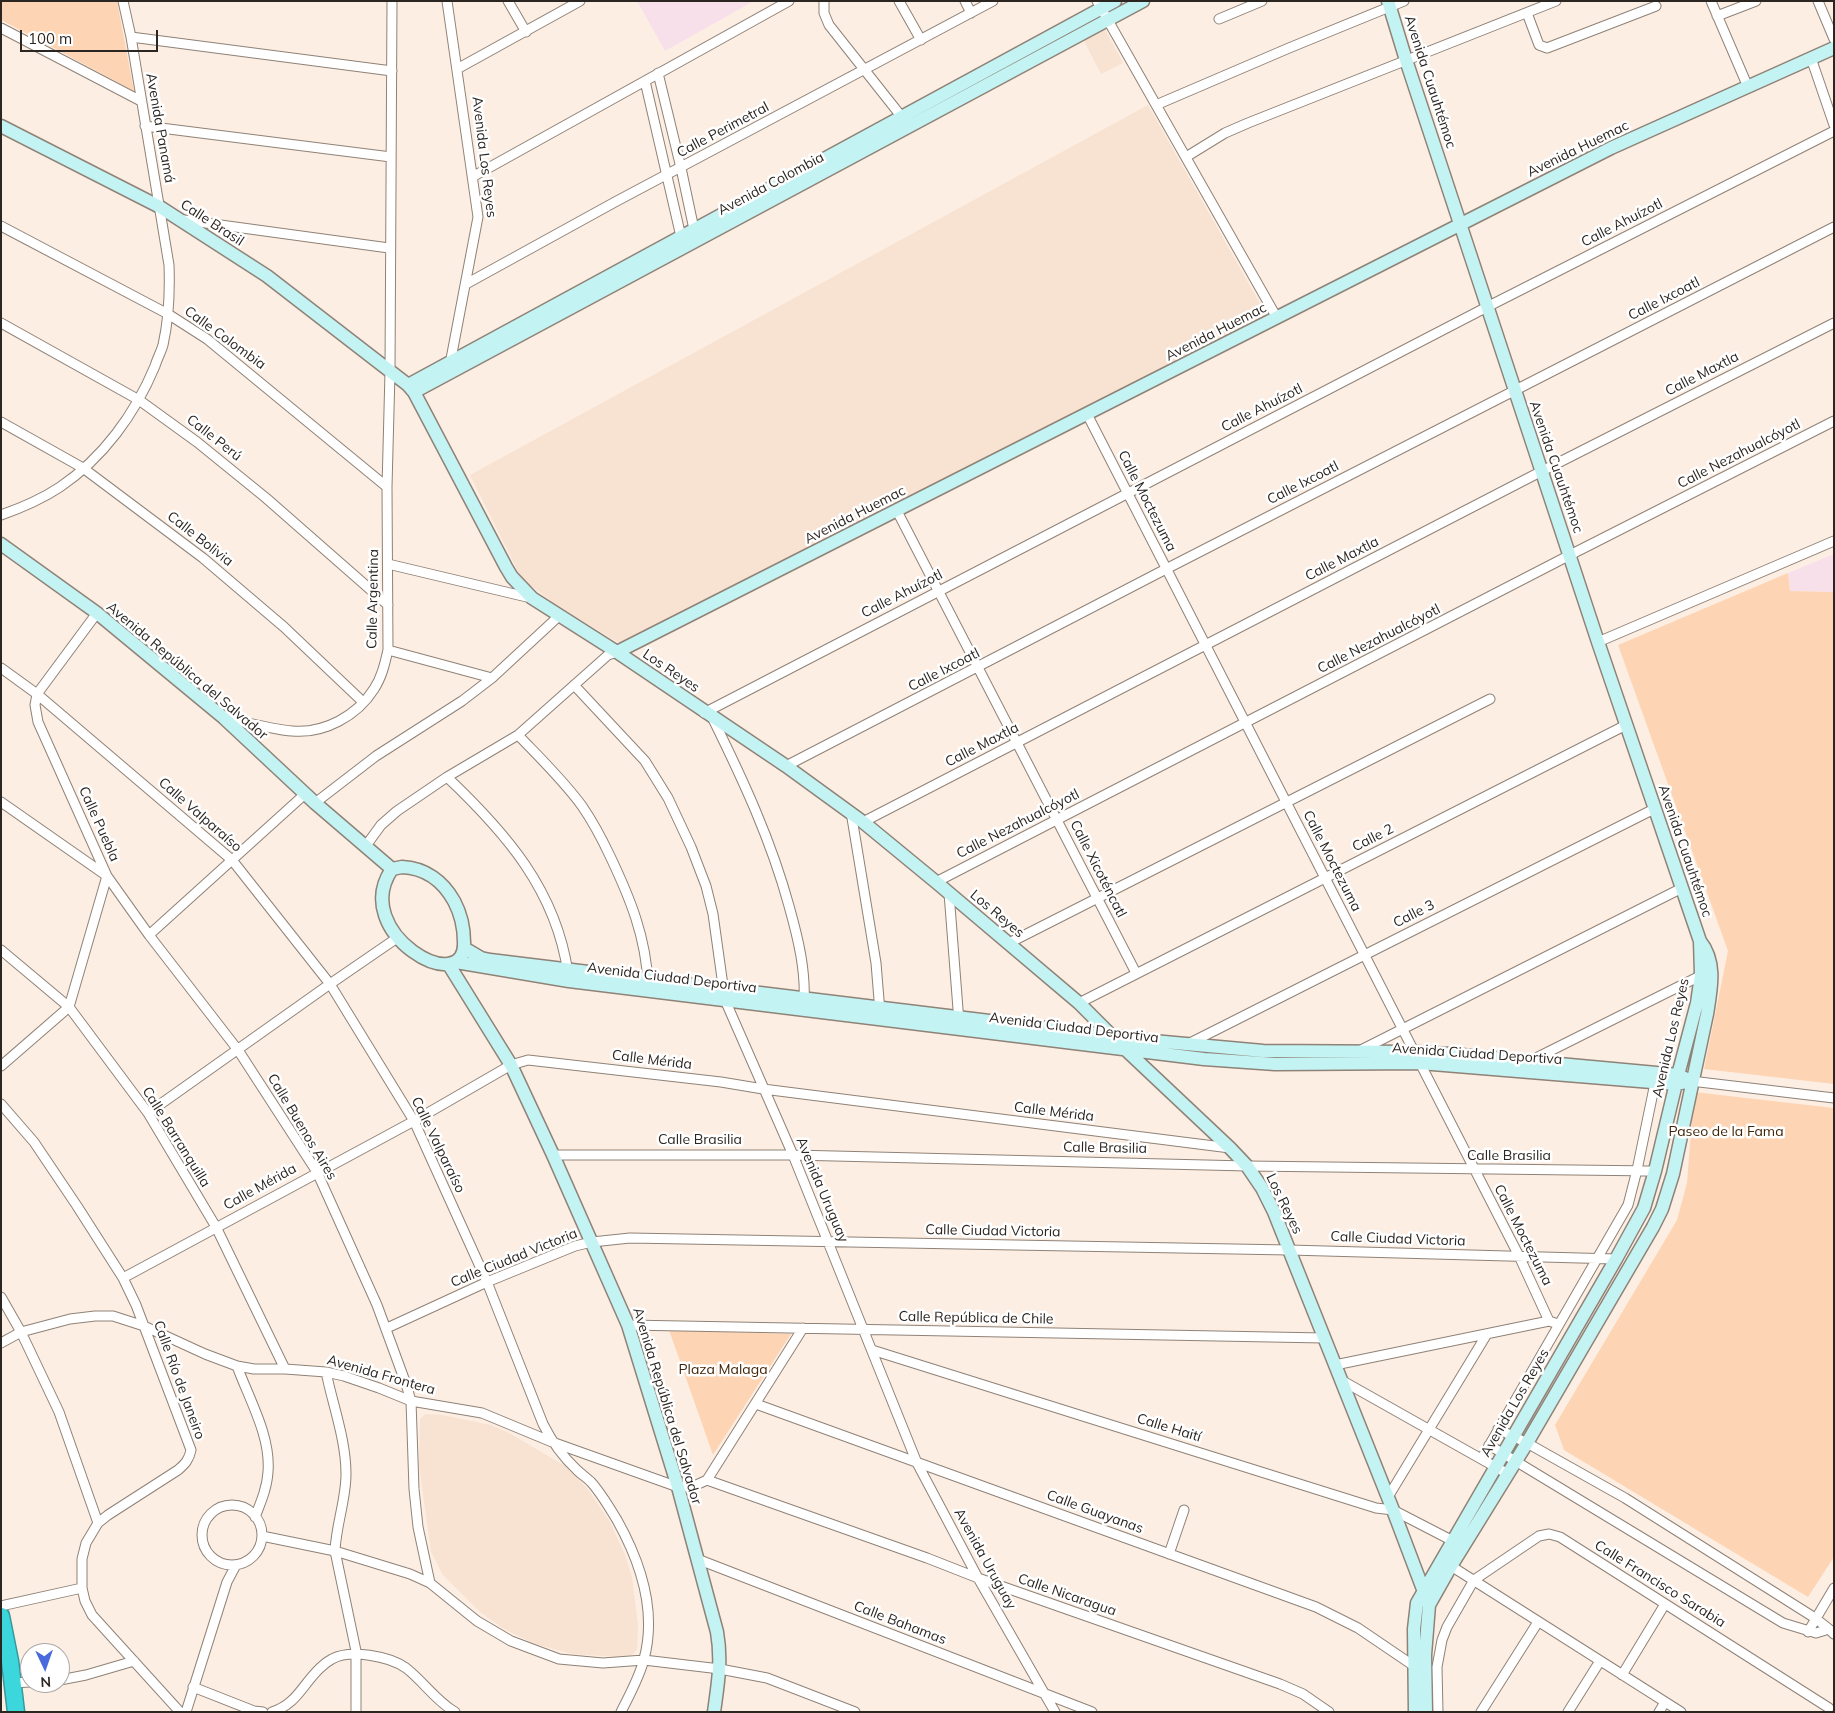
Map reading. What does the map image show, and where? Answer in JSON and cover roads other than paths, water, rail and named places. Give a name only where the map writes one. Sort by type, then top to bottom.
[{"type":"highway","points":[[1,1616],[20,1676]]},
{"type":"highway","points":[[16,1712],[20,1692]]},
{"type":"street","name":"Avenida Panamá","points":[[1,515],[35,501],[60,487],[83,468],[119,430],[139,400],[162,347],[170,291],[169,265],[140,101],[131,37],[123,1]]},
{"type":"street","points":[[390,372],[389,248],[392,1]]},
{"type":"street","name":"Avenida Los Reyes","points":[[447,1],[474,176],[478,217],[450,369]]},
{"type":"street","points":[[508,1],[526,32]]},
{"type":"street","points":[[474,176],[789,1]]},
{"type":"street","points":[[898,1],[920,40]]},
{"type":"street","points":[[965,1],[972,13]]},
{"type":"street","name":"Calle Perimetral","points":[[466,284],[993,1]]},
{"type":"street","name":"Avenida Colombia","points":[[695,236],[901,116],[1099,5],[1114,1]]},
{"type":"street","name":"Avenida Colombia","points":[[411,389],[695,236],[909,127],[1143,1]]},
{"type":"street","points":[[1219,19],[1262,1]]},
{"type":"street","points":[[1156,105],[1389,4],[1404,1]]},
{"type":"street","points":[[1186,157],[1219,137],[1248,123],[1556,1]]},
{"type":"street","points":[[1711,1],[1748,87]]},
{"type":"street","points":[[1718,16],[1756,1]]},
{"type":"street","points":[[1818,1],[1834,39]]},
{"type":"street","points":[[457,69],[577,2]]},
{"type":"street","points":[[824,4],[826,19],[863,70],[909,127]]},
{"type":"street","name":"Avenida Cuauhtémoc","points":[[1389,4],[1598,642],[1700,941]]},
{"type":"street","points":[[1099,5],[1277,318]]},
{"type":"street","points":[[1526,13],[1539,45],[1547,48],[1656,6]]},
{"type":"street","points":[[1,28],[140,101]]},
{"type":"street","points":[[131,37],[392,71]]},
{"type":"street","name":"Avenida Huemac","points":[[617,652],[1611,148],[1834,48]]},
{"type":"street","points":[[1811,58],[1834,124]]},
{"type":"street","points":[[658,73],[695,236]]},
{"type":"street","points":[[645,81],[682,243]]},
{"type":"street","name":"Calle Brasil","points":[[1,126],[160,207],[279,285],[390,372]]},
{"type":"street","points":[[145,126],[391,157]]},
{"type":"street","name":"Calle Ahuízotl","points":[[709,716],[938,591],[1834,130]]},
{"type":"street","points":[[180,220],[389,248]]},
{"type":"street","name":"Calle Colombia","points":[[1,226],[168,314],[213,343],[387,487]]},
{"type":"street","name":"Calle Ixcoatl","points":[[786,766],[978,668],[1166,568],[1834,227]]},
{"type":"street","name":"Calle Maxtla","points":[[864,822],[1542,471],[1834,323]]},
{"type":"street","name":"Calle Perú","points":[[1,324],[139,400],[197,442],[388,605]]},
{"type":"street","name":"Los Reyes","points":[[390,372],[411,389],[506,567],[512,577],[532,598],[617,652],[709,716],[786,766],[864,822],[1079,1003],[1247,1166],[1274,1212],[1388,1497],[1429,1606]]},
{"type":"street","name":"Calle Argentina","points":[[224,718],[292,731],[312,731],[329,726],[345,717],[364,702],[382,674],[388,650],[387,487],[390,372]]},
{"type":"street","name":"Calle Moctezuma","points":[[1087,414],[1554,1323]]},
{"type":"street","name":"Calle Nezahualcóyotl","points":[[936,882],[1834,421]]},
{"type":"street","name":"Calle Bolivia","points":[[1,422],[83,468],[203,558],[284,627],[364,702]]},
{"type":"street","name":"Calle Xicoténcatl","points":[[897,511],[1136,973]]},
{"type":"street","points":[[1598,642],[1834,541]]},
{"type":"street","name":"Avenida República del Salvador","points":[[1,544],[97,613],[224,718],[314,803],[392,869]]},
{"type":"street","points":[[388,564],[532,598]]},
{"type":"street","points":[[37,694],[97,613]]},
{"type":"street","points":[[314,803],[376,756],[462,701],[492,678],[560,615]]},
{"type":"street","points":[[388,650],[492,678]]},
{"type":"street","points":[[365,847],[388,818],[447,777],[518,735],[608,655],[617,652]]},
{"type":"street","name":"Calle Valparaíso","points":[[1,668],[37,694],[232,860],[330,984],[414,1120],[487,1282],[543,1424],[552,1442],[577,1470],[591,1482],[608,1506],[630,1544],[641,1573],[646,1600],[648,1631],[644,1660],[621,1712]]},
{"type":"street","name":"Avenida Uruguay","points":[[574,685],[645,761],[672,806],[692,847],[706,886],[718,939],[724,994],[829,1242],[917,1463],[978,1578],[1055,1712]]},
{"type":"street","name":"Calle Puebla","points":[[37,694],[35,706],[38,722],[107,876],[69,1008]]},
{"type":"street","points":[[1009,943],[1490,699]]},
{"type":"street","points":[[709,716],[747,789],[768,839],[801,950],[804,1004]]},
{"type":"street","name":"Calle 2","points":[[1079,1003],[1626,725]]},
{"type":"street","points":[[518,735],[562,780],[583,807],[598,832],[634,908],[642,938],[648,985]]},
{"type":"street","points":[[447,777],[510,842],[535,880],[557,927],[562,942],[568,975]]},
{"type":"street","points":[[149,935],[305,794]]},
{"type":"street","name":"Calle Buenos Aires","points":[[1,802],[107,876],[149,935],[238,1050],[317,1172],[387,1328],[411,1401],[414,1489],[418,1527],[430,1583]]},
{"type":"street","name":"Calle 3","points":[[1186,1045],[1654,809]]},
{"type":"street","points":[[851,812],[876,963],[880,1013]]},
{"type":"street","points":[[402,867],[415,868],[428,873],[451,896],[464,926],[464,948],[461,956],[453,964],[443,965],[414,954],[397,938],[390,927],[384,908],[382,892],[386,878],[392,869],[402,867]]},
{"type":"street","points":[[1355,1053],[1682,888]]},
{"type":"street","points":[[949,893],[959,1023]]},
{"type":"street","points":[[148,1112],[397,938]]},
{"type":"street","name":"Avenida Los Reyes","points":[[1426,1712],[1426,1648],[1429,1606],[1451,1566],[1527,1443],[1649,1235],[1662,1209],[1673,1174],[1712,988],[1706,973],[1700,941]]},
{"type":"street","name":"Avenida Ciudad Deportiva","points":[[464,948],[472,954],[490,960],[568,975]]},
{"type":"street","name":"Calle Barranquilla","points":[[1,950],[69,1008],[148,1112],[216,1227],[285,1369]]},
{"type":"street","name":"Avenida República del Salvador","points":[[453,964],[511,1065],[554,1154],[628,1325],[678,1487],[717,1632],[720,1669],[714,1712]]},
{"type":"street","name":"Avenida Ciudad Deportiva","points":[[453,964],[568,975],[880,1013],[959,1023],[1126,1050],[1204,1059],[1275,1064],[1417,1058],[1530,1062],[1834,1098]]},
{"type":"street","points":[[1530,1062],[1706,973]]},
{"type":"street","name":"Avenida Los Reyes","points":[[1415,1712],[1414,1666],[1417,1603],[1644,1208],[1706,973]]},
{"type":"street","points":[[1,1066],[69,1008]]},
{"type":"street","name":"Avenida Ciudad Deportiva","points":[[959,1023],[1111,1035],[1186,1045],[1263,1052],[1355,1053],[1655,1083],[1677,1080]]},
{"type":"street","name":"Calle Mérida","points":[[123,1278],[519,1062],[538,1060],[721,1082],[764,1090],[1230,1148]]},
{"type":"street","points":[[1482,1458],[1554,1323],[1598,1258],[1628,1205],[1638,1170],[1655,1083]]},
{"type":"street","name":"Calle Río de Janeiro","points":[[1,1104],[34,1142],[123,1278],[144,1326],[191,1450],[190,1457],[178,1470],[98,1523],[86,1543],[82,1560],[84,1601],[92,1614],[180,1712]]},
{"type":"street","name":"Calle Brasilia","points":[[554,1154],[793,1155],[1247,1166],[1655,1171]]},
{"type":"street","name":"Calle Ciudad Victoria","points":[[387,1328],[487,1282],[552,1255],[592,1242],[638,1238],[1289,1250],[1616,1259]]},
{"type":"street","points":[[1,1297],[21,1332],[59,1412],[98,1523]]},
{"type":"street","name":"Avenida Frontera","points":[[1,1343],[21,1332],[70,1319],[113,1316],[144,1326],[205,1354],[237,1366],[254,1369],[326,1372],[344,1376],[411,1401],[482,1413],[552,1442],[678,1487]]},
{"type":"street","points":[[1335,1365],[1487,1334],[1554,1323]]},
{"type":"street","name":"Calle República de Chile","points":[[628,1325],[1324,1338]]},
{"type":"street","points":[[678,1487],[694,1486],[707,1480],[803,1328]]},
{"type":"street","points":[[1388,1497],[1487,1334]]},
{"type":"street","name":"Calle Haití","points":[[872,1350],[1376,1508],[1393,1510],[1453,1541]]},
{"type":"street","points":[[237,1366],[265,1439],[268,1456],[268,1473],[256,1516]]},
{"type":"street","points":[[326,1372],[340,1432],[346,1476],[335,1551],[356,1654],[356,1712]]},
{"type":"street","points":[[1340,1380],[1508,1474]]},
{"type":"street","name":"Calle Guayanas","points":[[756,1404],[1316,1607],[1358,1628],[1414,1666]]},
{"type":"street","points":[[1498,1430],[1527,1443],[1625,1498],[1832,1628]]},
{"type":"street","points":[[1489,1445],[1783,1623],[1816,1633],[1832,1628]]},
{"type":"street","name":"Calle Nicaragua","points":[[707,1480],[1280,1684],[1303,1694],[1329,1712]]},
{"type":"street","points":[[230,1505],[239,1506],[256,1516],[262,1536],[260,1547],[254,1556],[236,1566],[217,1562],[209,1556],[201,1539],[205,1520],[220,1507],[230,1505]]},
{"type":"street","points":[[1169,1554],[1184,1510]]},
{"type":"street","name":"Calle Francisco Sarabia","points":[[1474,1580],[1539,1536],[1549,1534],[1560,1538],[1830,1707]]},
{"type":"street","points":[[262,1536],[335,1551],[395,1568],[430,1583],[477,1621],[511,1641],[541,1654],[560,1659],[604,1663],[644,1660],[720,1669],[767,1678],[855,1712]]},
{"type":"street","name":"Calle Bahamas","points":[[698,1559],[1092,1712]]},
{"type":"street","points":[[186,1712],[227,1582],[236,1566]]},
{"type":"street","points":[[1451,1566],[1681,1712]]},
{"type":"street","points":[[1438,1712],[1438,1668],[1442,1640],[1447,1627],[1474,1580]]},
{"type":"street","points":[[1,1606],[82,1588]]},
{"type":"street","points":[[1808,1632],[1834,1588]]},
{"type":"street","points":[[1622,1675],[1665,1604]]},
{"type":"street","points":[[1481,1712],[1538,1622]]},
{"type":"street","points":[[272,1712],[283,1708],[293,1701],[319,1669],[332,1658],[356,1654],[380,1658],[404,1667],[455,1712]]},
{"type":"street","points":[[70,1678],[134,1661]]},
{"type":"street","points":[[1568,1712],[1600,1661]]},
{"type":"street","points":[[193,1687],[254,1711],[263,1712]]},
{"type":"street","points":[[1659,1712],[1666,1702]]},
{"type":"park label","name":"Paseo de la Fama","points":[[1726,1132]]},
{"type":"park label","name":"Plaza Malaga","points":[[723,1370]]}]
